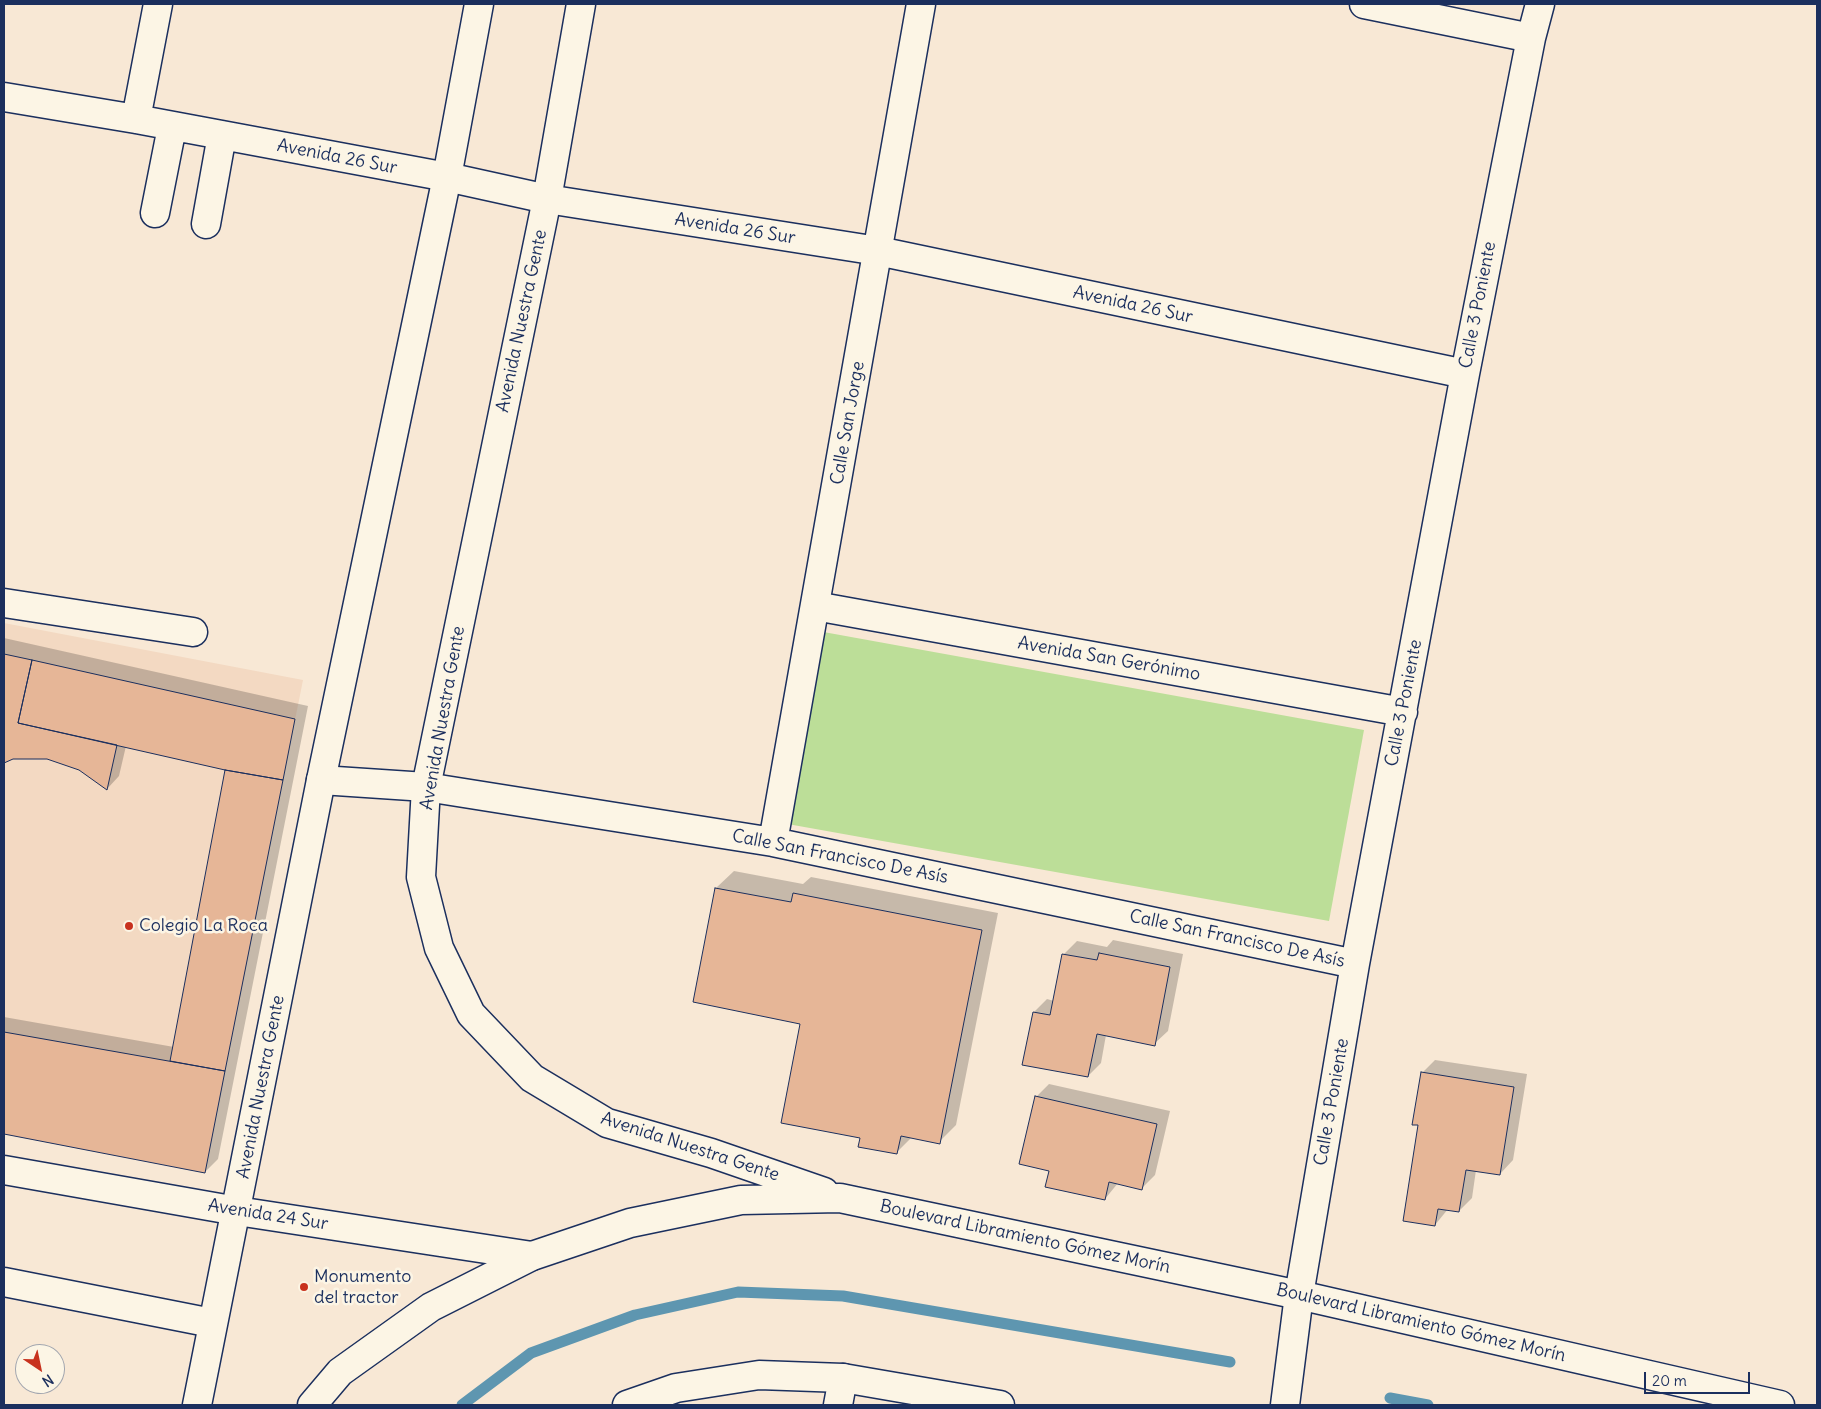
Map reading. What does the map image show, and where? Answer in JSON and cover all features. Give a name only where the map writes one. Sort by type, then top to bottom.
[{"type":"street","points":[[136,118],[158,4]]},
{"type":"street","name":"Avenida Nuestra Gente","points":[[197,1405],[320,780],[447,177],[480,4]]},
{"type":"street","name":"Avenida Nuestra Gente","points":[[581,4],[546,199],[426,787],[421,877],[439,948],[471,1014],[532,1078],[607,1123],[711,1153],[840,1198]]},
{"type":"street","name":"Calle San Jorge","points":[[774,842],[921,4]]},
{"type":"street","points":[[1364,4],[1531,38]]},
{"type":"street","name":"Calle 3 Poniente","points":[[1284,1405],[1299,1295],[1355,964],[1465,374],[1531,38],[1540,4]]},
{"type":"street","name":"Avenida 26 Sur","points":[[4,97],[136,118],[447,177],[546,199],[878,252],[1465,374]]},
{"type":"street","points":[[155,213],[172,126]]},
{"type":"street","points":[[206,224],[222,135]]},
{"type":"street","points":[[4,603],[193,632]]},
{"type":"street","name":"Avenida San Gerónimo","points":[[815,606],[1403,712]]},
{"type":"street","name":"Calle San Francisco De Asís","points":[[320,780],[426,787],[774,842],[1355,964]]},
{"type":"street","name":"Avenida 24 Sur","points":[[4,1170],[236,1211],[532,1256]]},
{"type":"street","name":"Boulevard Libramiento Gómez Morín","points":[[312,1405],[340,1372],[431,1308],[532,1256],[630,1223],[742,1200],[840,1198],[1299,1295],[1780,1405]]},
{"type":"street","points":[[4,1282],[212,1323]]},
{"type":"street","points":[[627,1405],[676,1388],[759,1375],[843,1378],[1000,1405]]},
{"type":"street","points":[[838,1405],[843,1378]]},
{"type":"shaded area","name":"Colegio La Roca","points":[[4,623],[303,680],[205,1173],[4,1134]]},
{"type":"green space","points":[[818,631],[1364,730],[1329,921],[782,823]]},
{"type":"building","points":[[4,654],[32,660],[18,723],[117,745],[107,790],[79,770],[47,759],[13,759],[4,763]]},
{"type":"building","points":[[32,660],[295,719],[283,780],[225,770],[18,723]]},
{"type":"building","points":[[225,770],[283,780],[225,1071],[170,1061]]},
{"type":"building","points":[[715,888],[791,902],[793,893],[982,930],[940,1144],[901,1136],[897,1154],[858,1147],[860,1138],[781,1123],[800,1024],[693,1002]]},
{"type":"building","points":[[1099,953],[1170,967],[1155,1046],[1097,1034],[1088,1077],[1022,1065],[1033,1012],[1050,1015],[1062,954],[1097,960]]},
{"type":"building","points":[[4,1032],[225,1071],[205,1173],[4,1134]]},
{"type":"building","points":[[1421,1072],[1514,1087],[1500,1175],[1466,1170],[1459,1212],[1438,1209],[1435,1226],[1403,1221],[1418,1125],[1412,1125]]},
{"type":"building","points":[[1035,1096],[1157,1124],[1142,1190],[1109,1182],[1105,1200],[1045,1187],[1049,1171],[1019,1164]]},
{"type":"waterway","points":[[462,1405],[531,1353],[635,1315],[738,1292],[843,1296],[1230,1362]]},
{"type":"waterway","points":[[1390,1398],[1428,1405]]},
{"type":"place","name":"Colegio La Roca","points":[[129,926]]},
{"type":"place","name":"Monumento del tractor","points":[[304,1287]]}]
